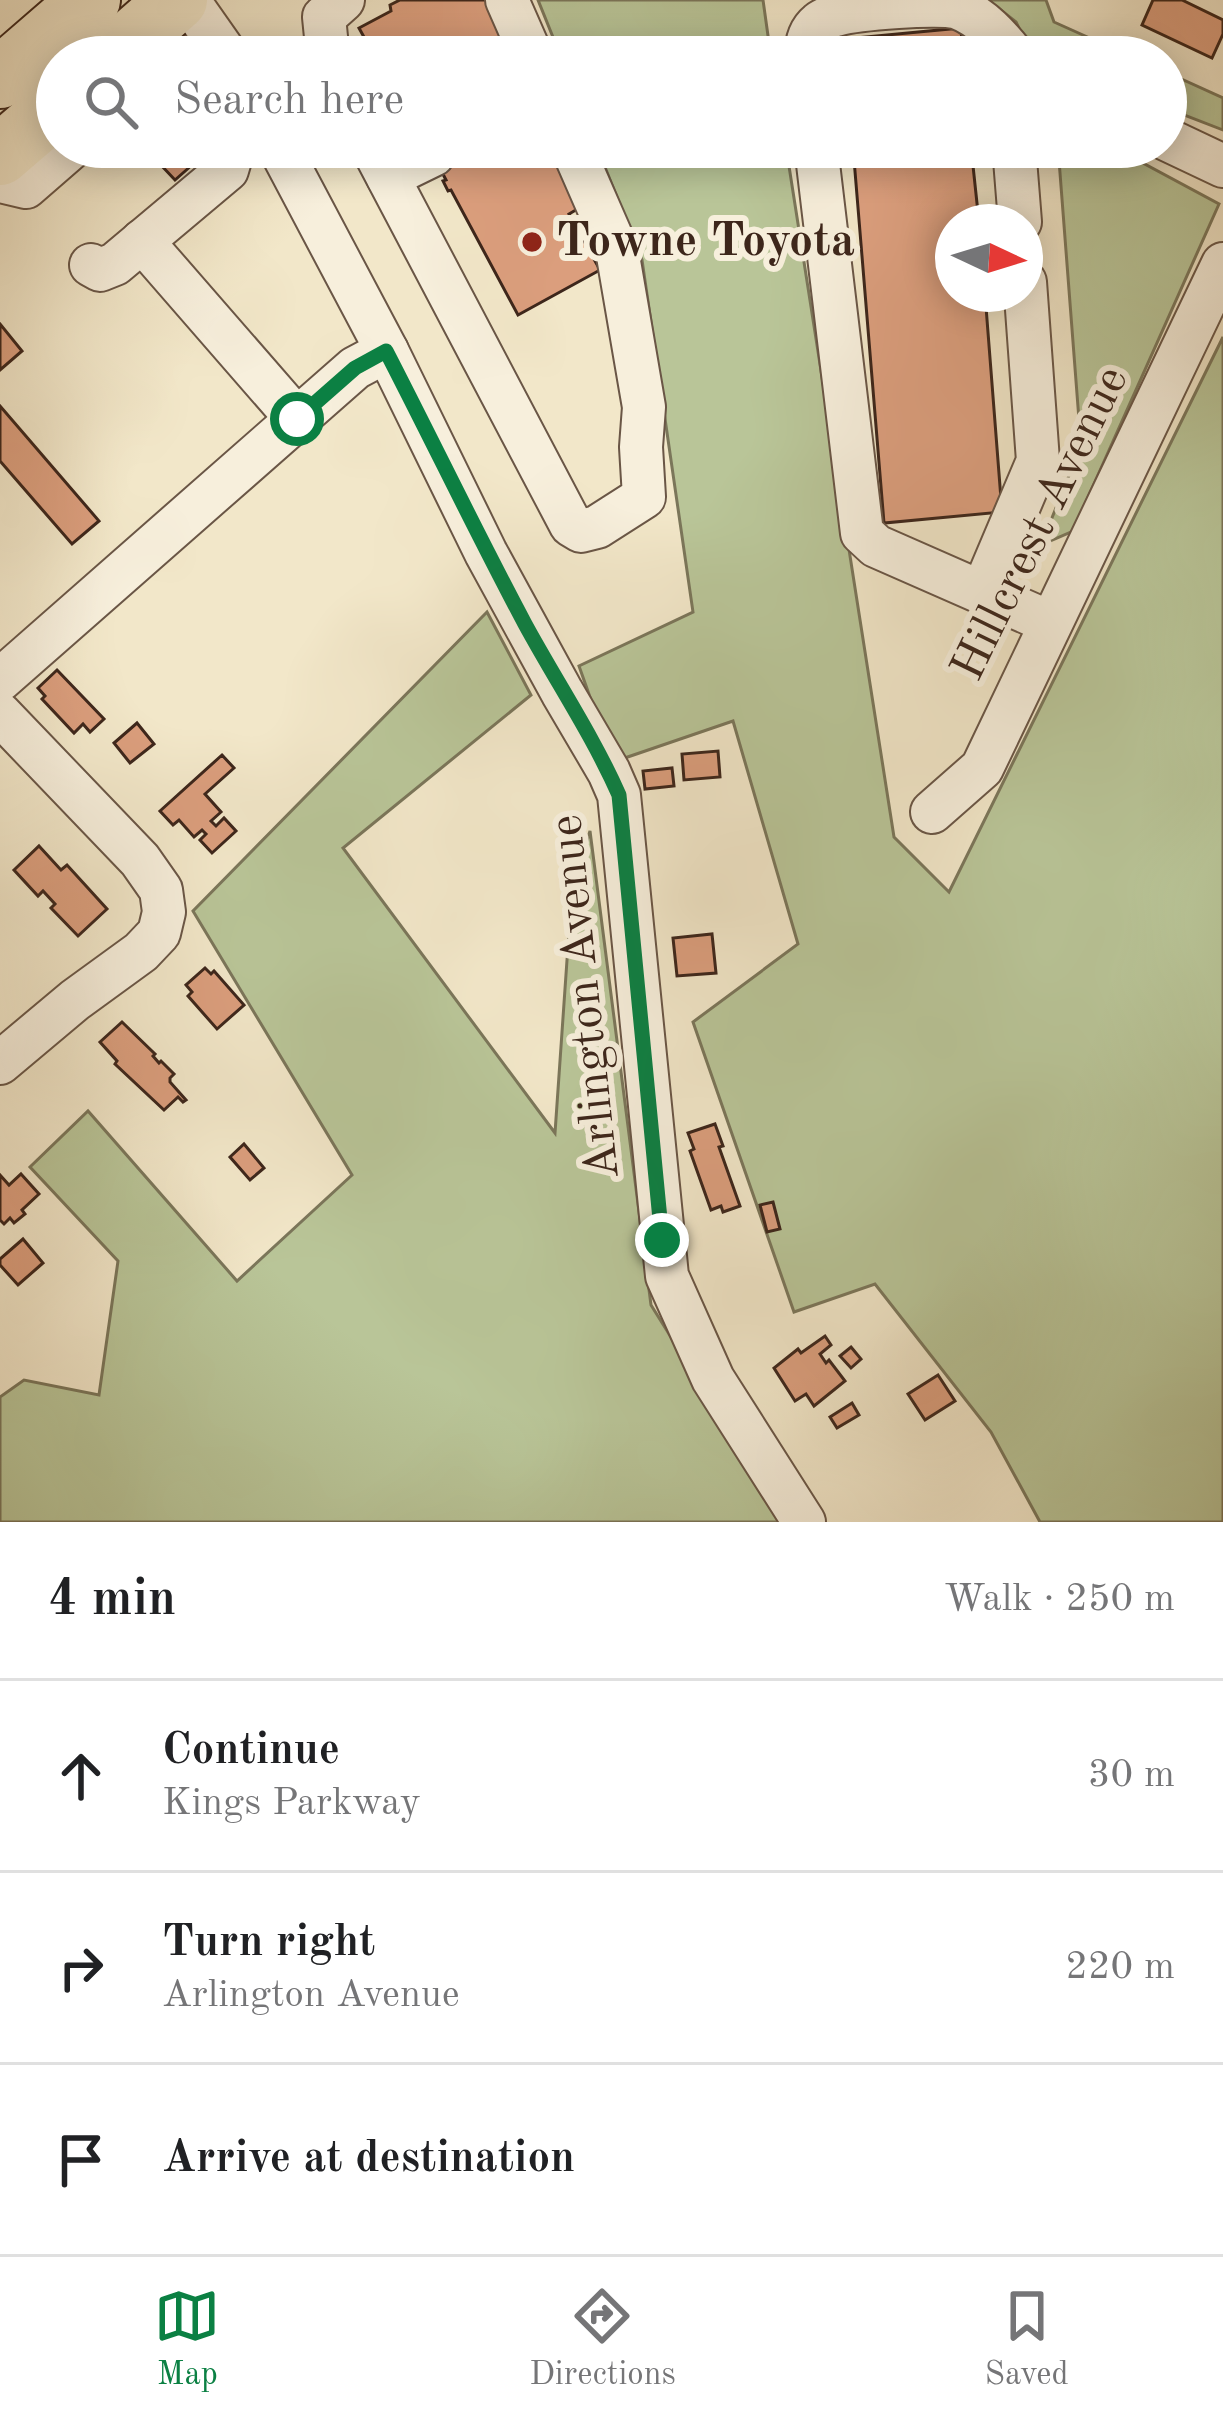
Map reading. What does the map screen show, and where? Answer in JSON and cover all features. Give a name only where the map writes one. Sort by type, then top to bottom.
[{"type":"highway","points":[[49,36],[90,0]]},
{"type":"highway","points":[[145,36],[171,19]]},
{"type":"highway","points":[[0,79],[36,47]]},
{"type":"highway","points":[[9,175],[36,137]]},
{"type":"street","points":[[326,36],[324,17],[343,0]]},
{"type":"street","points":[[507,0],[523,36]]},
{"type":"street","points":[[810,36],[833,15],[940,6],[958,8],[998,36]]},
{"type":"street","points":[[171,19],[196,36]]},
{"type":"street","points":[[1187,149],[1223,166]]},
{"type":"street","points":[[91,266],[108,268],[228,168]]},
{"type":"street","name":"Arlington Avenue","points":[[290,168],[497,573],[619,795],[667,1276],[713,1379],[804,1522]]},
{"type":"street","points":[[383,168],[572,525],[590,531],[644,497],[644,407],[617,250],[581,168]]},
{"type":"street","points":[[818,168],[862,533],[876,547],[1049,622]]},
{"type":"street","points":[[1016,168],[1019,204]]},
{"type":"street","points":[[142,241],[297,419]]},
{"type":"street","name":"Hillcrest Avenue","points":[[932,812],[982,768],[1223,264]]},
{"type":"street","points":[[982,593],[1038,460],[1027,312]]},
{"type":"street","points":[[0,680],[355,368],[386,351]]},
{"type":"street","points":[[0,714],[140,860],[161,890],[164,912],[159,933],[141,952],[0,1063]]},
{"type":"green space","points":[[538,0],[763,0],[768,36],[553,36]]},
{"type":"green space","points":[[988,0],[1046,0],[1054,22],[1085,36],[1023,36],[1016,22]]},
{"type":"green space","points":[[1187,82],[1223,98],[1223,130],[1187,116]]},
{"type":"green space","points":[[605,168],[789,168],[894,837],[949,892],[1223,337],[1223,1522],[1040,1522],[991,1432],[875,1284],[794,1312],[693,1022],[798,944],[733,721],[613,762],[579,666],[693,612],[642,260]]},
{"type":"green space","points":[[1060,168],[1152,168],[1219,204],[1073,531],[1041,545],[1081,446]]},
{"type":"green space","points":[[487,612],[531,695],[343,848],[555,1133],[572,888],[590,831],[651,1305],[786,1522],[0,1522],[0,1397],[24,1380],[99,1395],[118,1261],[30,1167],[88,1111],[237,1281],[352,1175],[193,911]]},
{"type":"building","points":[[400,0],[489,0],[505,36],[363,36],[359,28],[391,11],[390,5]]},
{"type":"building","points":[[1153,0],[1182,0],[1223,20],[1223,34],[1212,58],[1187,46],[1187,36],[1165,36],[1142,25]]},
{"type":"building","points":[[961,28],[962,36],[876,36]]},
{"type":"building","points":[[164,168],[189,168],[175,180]]},
{"type":"building","name":"Towne Toyota","points":[[440,168],[566,168],[586,204],[569,214],[600,270],[518,315]]},
{"type":"building","points":[[855,168],[973,168],[977,204],[935,204],[935,312],[986,312],[1002,512],[884,523]]},
{"type":"building","points":[[0,324],[22,351],[0,370]]},
{"type":"building","points":[[0,406],[99,521],[72,544],[0,461]]},
{"type":"building","points":[[57,670],[104,719],[90,732],[83,724],[74,733],[42,699],[45,696],[38,688]]},
{"type":"building","points":[[137,723],[154,744],[130,763],[114,743]]},
{"type":"building","points":[[718,751],[720,777],[684,780],[682,754]]},
{"type":"building","points":[[222,755],[234,768],[205,794],[221,812],[211,821],[216,826],[224,818],[236,831],[212,853],[200,840],[206,834],[202,830],[194,837],[179,820],[173,825],[160,811]]},
{"type":"building","points":[[672,768],[674,786],[645,789],[643,771]]},
{"type":"building","points":[[39,846],[61,870],[67,865],[107,909],[78,936],[51,908],[55,904],[43,891],[38,896],[14,870]]},
{"type":"building","points":[[712,934],[716,973],[677,976],[673,938]]},
{"type":"building","points":[[205,968],[211,974],[214,971],[244,1005],[217,1029],[188,996],[192,992],[186,985]]},
{"type":"building","points":[[122,1022],[174,1074],[170,1082],[186,1100],[178,1097],[164,1110],[115,1064],[100,1042]]},
{"type":"building","points":[[715,1124],[740,1206],[723,1212],[721,1206],[711,1210],[688,1133]]},
{"type":"building","points":[[244,1144],[264,1168],[250,1180],[230,1157]]},
{"type":"building","points":[[21,1174],[39,1194],[22,1210],[25,1214],[4,1224],[0,1220],[0,1175],[9,1185]]},
{"type":"building","points":[[773,1202],[780,1229],[767,1232],[760,1205]]},
{"type":"building","points":[[23,1239],[43,1263],[18,1285],[0,1259]]},
{"type":"building","points":[[825,1336],[831,1345],[820,1354],[845,1381],[814,1406],[806,1394],[795,1401],[774,1368]]},
{"type":"building","points":[[851,1347],[861,1359],[851,1368],[840,1356]]},
{"type":"building","points":[[938,1375],[955,1401],[925,1420],[908,1394]]},
{"type":"building","points":[[852,1403],[859,1415],[837,1428],[830,1417]]},
{"type":"place","name":"Towne Toyota","points":[[532,242]]},
{"type":"route","points":[[297,419],[355,368],[386,351],[487,553],[609,772],[619,795],[662,1240]]}]
